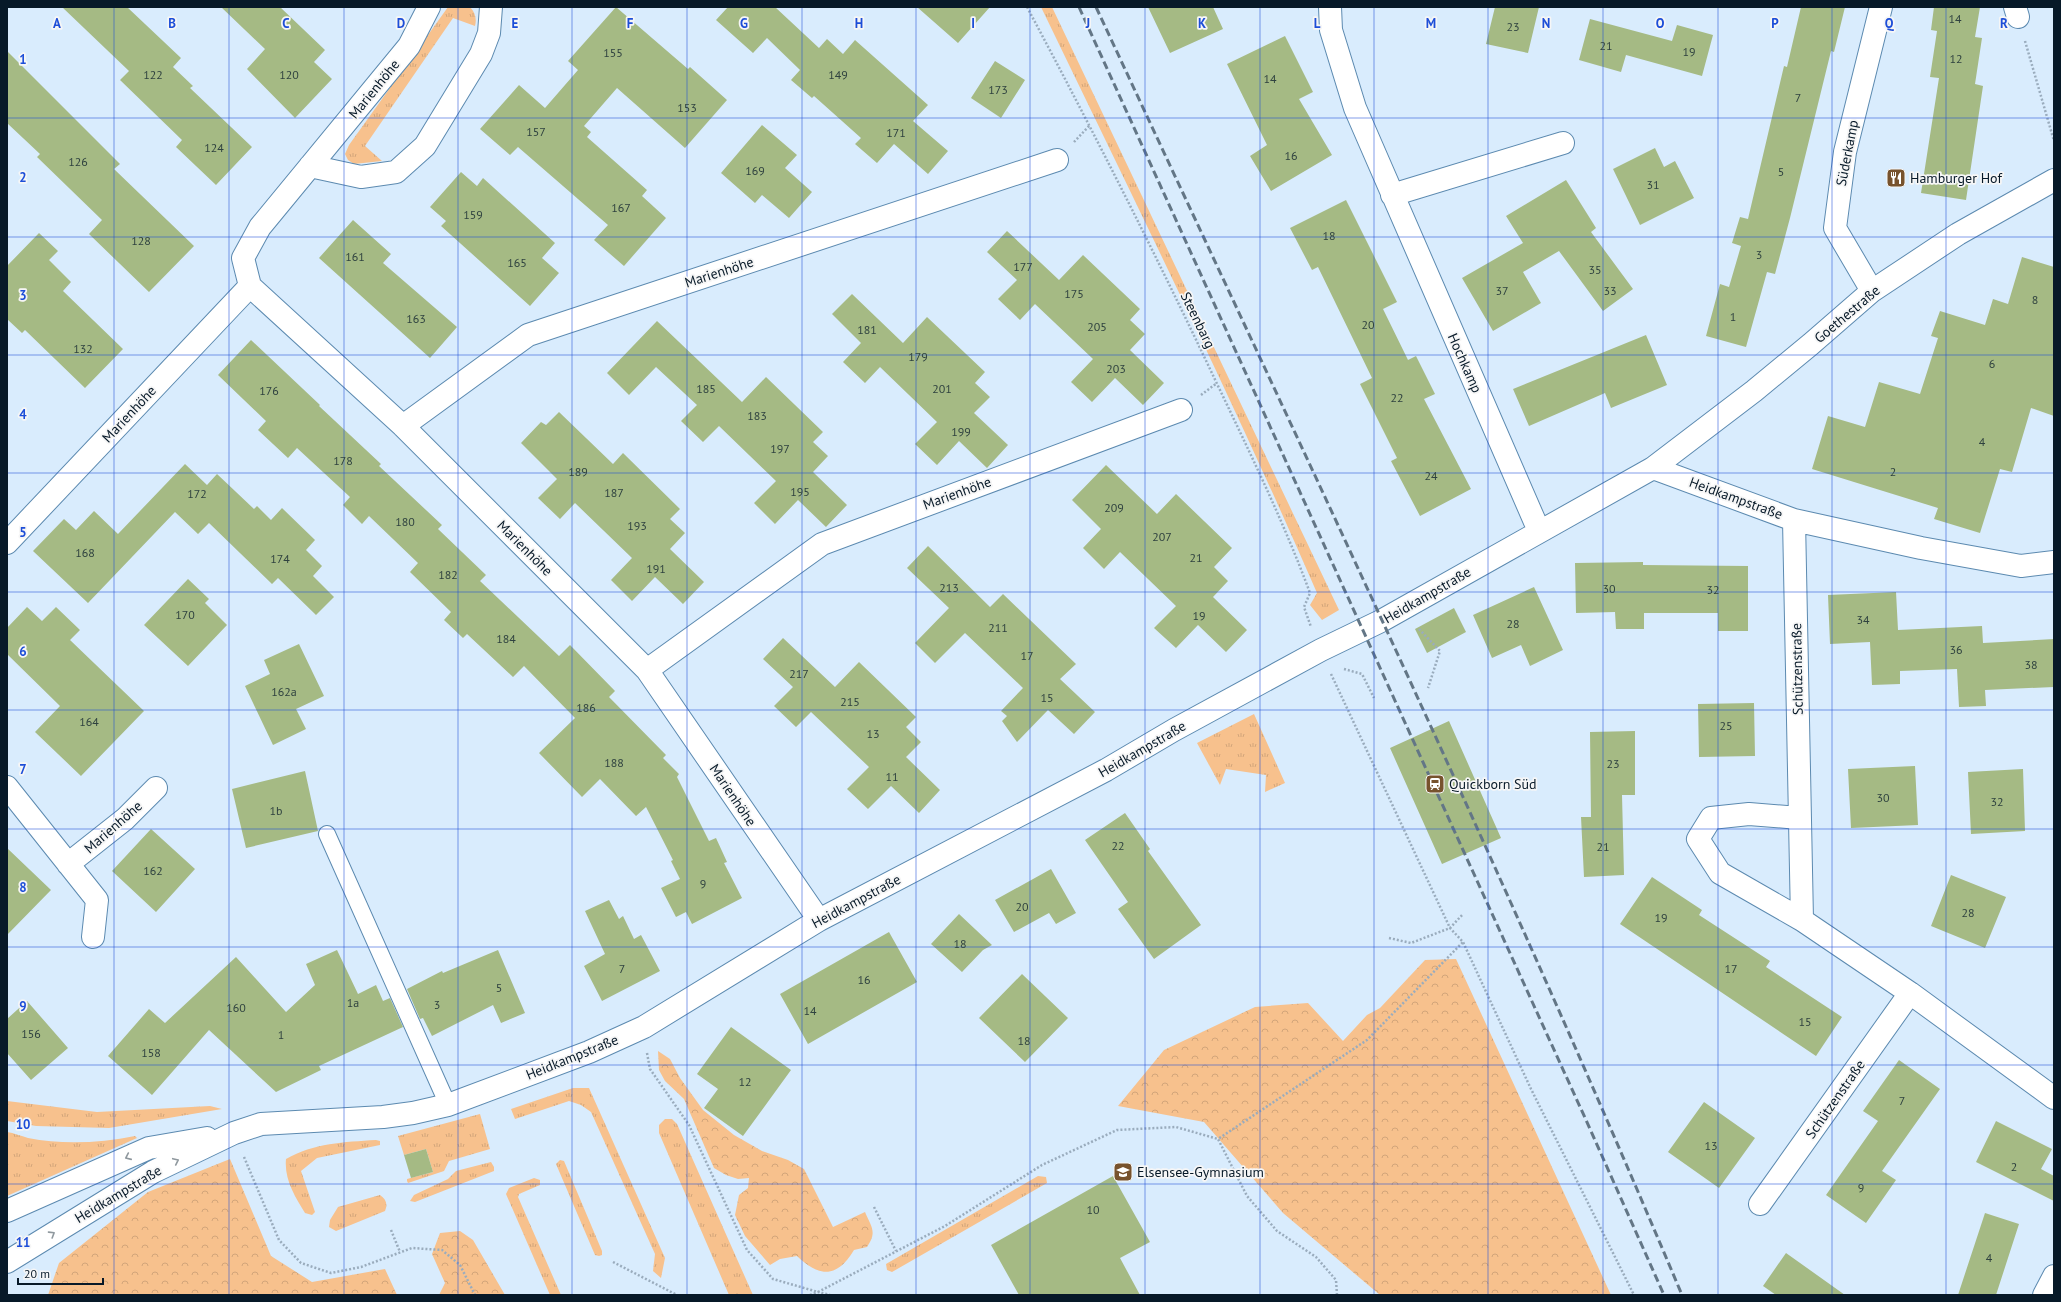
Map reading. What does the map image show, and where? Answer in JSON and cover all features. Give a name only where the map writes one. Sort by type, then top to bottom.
[{"type":"street","name":"Marienhöhe","points":[[429,7],[409,46],[260,227],[243,258],[250,286],[403,426],[647,670],[819,920]]},
{"type":"street","points":[[310,166],[361,176],[396,172],[425,146],[481,54],[489,33],[491,7]]},
{"type":"street","name":"Hochkamp","points":[[1330,7],[1331,30],[1355,108],[1539,531]]},
{"type":"street","name":"Süderkamp","points":[[1872,291],[1835,228],[1844,152],[1880,7]]},
{"type":"street","points":[[1392,195],[1563,143]]},
{"type":"street","name":"Marienhöhe","points":[[403,426],[528,335],[1057,160]]},
{"type":"street","name":"Goethestraße","points":[[1653,468],[1754,391],[1872,291],[1952,238],[2054,180]]},
{"type":"street","name":"Marienhöhe","points":[[7,543],[250,286]]},
{"type":"street","name":"Marienhöhe","points":[[647,670],[822,544],[1181,410]]},
{"type":"street","name":"Heidkampstraße","points":[[7,1262],[153,1172],[234,1133],[261,1124],[383,1117],[413,1113],[448,1105],[589,1052],[644,1027],[819,920],[1106,770],[1174,730],[1324,657],[1363,631],[1653,468],[1794,520],[1921,548],[2021,566],[2054,562]]},
{"type":"street","name":"Schützenstraße","points":[[1794,520],[1802,920]]},
{"type":"street","points":[[7,788],[97,900],[93,937]]},
{"type":"street","name":"Marienhöhe","points":[[68,864],[125,819],[156,788]]},
{"type":"street","points":[[1799,818],[1749,814],[1711,818],[1698,839],[1720,872],[1802,920],[1910,993],[2054,1098]]},
{"type":"street","name":"Schützenstraße","points":[[1760,1204],[1910,993]]},
{"type":"street","name":"Heidkampstraße","points":[[7,1211],[149,1148],[234,1133]]},
{"type":"street","points":[[2044,1295],[2054,1276]]},
{"type":"lane","points":[[327,834],[448,1105]]},
{"type":"path","name":"Steenbarg","points":[[1027,7],[1149,242],[1246,445],[1306,581],[1310,593],[1304,607],[1324,657],[1450,928],[1463,942],[1531,1089],[1634,1295]]},
{"type":"path","points":[[2017,12],[2054,141]]},
{"type":"path","points":[[1414,623],[1440,651],[1428,688]]},
{"type":"path","points":[[1324,657],[1362,674],[1374,698]]},
{"type":"path","points":[[1389,938],[1411,943],[1450,928],[1463,914]]},
{"type":"path","points":[[1218,1139],[1367,1040],[1463,942]]},
{"type":"path","points":[[644,1027],[650,1069],[689,1125],[747,1250],[773,1279],[830,1295]]},
{"type":"path","points":[[810,1295],[945,1226],[1042,1165],[1117,1130],[1176,1127],[1218,1139],[1247,1196],[1276,1231],[1316,1257],[1336,1280],[1337,1295]]},
{"type":"path","points":[[234,1133],[279,1240],[301,1263],[331,1273],[361,1267],[412,1248],[442,1250],[460,1265],[475,1295]]},
{"type":"path","points":[[874,1208],[896,1251]]},
{"type":"path","points":[[391,1230],[400,1252]]},
{"type":"path","points":[[613,1262],[677,1295]]},
{"type":"green space","points":[[448,7],[470,7],[475,16],[475,26],[453,18],[365,146],[382,161],[354,164],[348,160],[345,154],[349,145]]},
{"type":"green space","points":[[1041,7],[1052,7],[1339,610],[1322,620],[1310,605],[1317,593],[1251,445]]},
{"type":"green space","points":[[1254,714],[1285,783],[1265,792],[1266,775],[1226,769],[1220,785],[1197,743]]},
{"type":"green space","points":[[1456,959],[1611,1295],[1380,1295],[1283,1213],[1204,1122],[1118,1106],[1164,1050],[1255,1007],[1308,1003],[1343,1041],[1367,1015],[1380,1008],[1425,960]]},
{"type":"green space","points":[[658,1051],[670,1059],[680,1078],[703,1110],[734,1135],[762,1151],[788,1160],[804,1169],[833,1227],[865,1212],[873,1234],[867,1247],[854,1250],[841,1266],[828,1272],[813,1268],[797,1256],[780,1259],[770,1265],[745,1236],[735,1215],[739,1195],[748,1188],[749,1178],[738,1179],[726,1175],[714,1168],[684,1099],[665,1081],[659,1070]]},
{"type":"green space","points":[[573,1088],[589,1088],[665,1258],[661,1278],[653,1271],[655,1254],[591,1112],[581,1105],[569,1101],[515,1119],[511,1109]]},
{"type":"green space","points":[[7,1101],[97,1112],[210,1106],[222,1109],[109,1128],[36,1126],[7,1121]]},
{"type":"green space","points":[[480,1114],[490,1149],[449,1161],[444,1171],[408,1183],[407,1179],[433,1172],[426,1149],[404,1155],[398,1136]]},
{"type":"green space","points":[[665,1119],[672,1119],[677,1124],[753,1295],[729,1295],[659,1133],[659,1125]]},
{"type":"green space","points":[[7,1132],[28,1138],[55,1142],[95,1142],[135,1136],[137,1138],[7,1196]]},
{"type":"green space","points":[[376,1140],[380,1141],[380,1145],[317,1158],[301,1171],[315,1212],[312,1215],[305,1213],[288,1181],[286,1159],[318,1146]]},
{"type":"green space","points":[[230,1159],[271,1256],[312,1282],[385,1269],[397,1295],[48,1295],[59,1263],[148,1192]]},
{"type":"green space","points":[[560,1160],[564,1161],[602,1251],[602,1255],[595,1255],[556,1164]]},
{"type":"green space","points":[[491,1162],[494,1167],[494,1171],[415,1202],[410,1201],[414,1195],[448,1179],[456,1171]]},
{"type":"green space","points":[[1038,1176],[1046,1177],[1047,1183],[892,1272],[887,1270],[886,1264]]},
{"type":"green space","points":[[534,1178],[540,1180],[540,1185],[519,1194],[518,1197],[561,1295],[550,1295],[506,1194],[509,1188]]},
{"type":"green space","points":[[380,1195],[386,1202],[385,1211],[336,1231],[329,1227],[330,1220],[338,1207]]},
{"type":"green space","points":[[460,1231],[473,1240],[505,1295],[439,1295],[445,1283],[432,1254],[440,1233]]},
{"type":"building","points":[[62,7],[127,7],[181,58],[173,67],[193,86],[190,88],[252,147],[216,185],[176,147],[182,140],[120,80],[129,71]]},
{"type":"building","points":[[221,7],[280,7],[325,50],[314,62],[332,79],[295,118],[247,69],[265,49]]},
{"type":"building","points":[[616,7],[688,69],[690,67],[727,100],[685,148],[617,88],[584,126],[591,132],[587,137],[647,190],[642,196],[666,218],[624,266],[594,240],[608,225],[518,147],[510,155],[480,129],[519,85],[545,108],[578,70],[568,61]]},
{"type":"building","points":[[728,7],[775,7],[819,48],[827,39],[843,54],[855,40],[928,105],[913,121],[948,151],[928,174],[894,144],[877,163],[855,144],[861,138],[814,96],[812,98],[791,80],[800,70],[767,38],[753,53],[716,20]]},
{"type":"building","points":[[917,7],[990,7],[958,43]]},
{"type":"building","points":[[1148,7],[1213,7],[1223,29],[1170,53]]},
{"type":"building","points":[[1495,7],[1539,7],[1528,53],[1486,44]]},
{"type":"building","points":[[1801,7],[1845,7],[1834,52],[1831,51],[1775,274],[1767,272],[1746,347],[1706,336],[1720,284],[1729,287],[1741,246],[1732,243],[1740,217],[1748,219],[1784,66],[1787,67]]},
{"type":"building","points":[[1934,7],[1980,7],[1975,37],[1982,38],[1975,84],[1983,86],[1966,200],[1921,193],[1939,78],[1930,77],[1937,31],[1931,30]]},
{"type":"building","points":[[1590,19],[1672,41],[1677,25],[1713,35],[1702,76],[1626,55],[1621,72],[1579,60]]},
{"type":"building","points":[[1285,36],[1313,92],[1299,99],[1332,155],[1271,191],[1250,156],[1267,145],[1227,64]]},
{"type":"building","points":[[7,51],[120,164],[114,169],[194,246],[149,292],[89,234],[102,220],[37,157],[40,154],[7,123]]},
{"type":"building","points":[[995,61],[1025,80],[1001,118],[971,98]]},
{"type":"building","points":[[762,125],[797,155],[785,168],[812,192],[789,218],[762,195],[755,203],[721,173]]},
{"type":"building","points":[[1655,148],[1664,167],[1675,161],[1694,198],[1640,225],[1613,169]]},
{"type":"building","points":[[461,172],[477,186],[483,178],[555,243],[542,258],[559,273],[530,306],[441,226],[446,221],[430,207]]},
{"type":"building","points":[[1566,180],[1596,228],[1591,232],[1633,289],[1603,311],[1559,251],[1523,272],[1541,303],[1493,331],[1462,278],[1523,243],[1506,216]]},
{"type":"building","points":[[1346,200],[1397,302],[1383,309],[1408,360],[1416,356],[1435,394],[1424,399],[1471,489],[1420,516],[1391,461],[1397,458],[1360,384],[1372,378],[1318,267],[1312,270],[1290,228]]},
{"type":"building","points":[[353,220],[391,254],[383,263],[457,327],[430,358],[319,258]]},
{"type":"building","points":[[1007,231],[1059,280],[1083,255],[1140,309],[1130,320],[1145,334],[1130,350],[1164,383],[1143,405],[1115,378],[1092,402],[1071,382],[1093,359],[1035,304],[1020,320],[998,299],[1017,280],[987,252]]},
{"type":"building","points":[[39,233],[58,251],[49,260],[71,282],[63,291],[123,349],[85,388],[25,330],[22,333],[7,319],[7,266]]},
{"type":"building","points":[[2022,257],[2054,267],[2054,416],[2031,408],[2012,472],[2000,469],[1980,533],[1934,519],[1938,508],[1812,469],[1828,416],[1865,427],[1879,382],[1920,394],[1938,338],[1931,336],[1940,311],[1985,325],[1993,299],[2008,304]]},
{"type":"building","points":[[852,294],[903,343],[927,317],[985,372],[975,383],[990,397],[974,413],[1008,445],[987,468],[959,441],[937,465],[915,444],[937,422],[880,367],[865,383],[843,362],[861,343],[832,314]]},
{"type":"building","points":[[657,321],[742,402],[766,377],[823,432],[813,442],[828,456],[813,472],[847,505],[826,527],[798,500],[775,524],[754,503],[776,481],[719,426],[703,442],[681,421],[697,405],[656,367],[629,395],[607,373]]},
{"type":"building","points":[[1646,335],[1667,385],[1611,408],[1605,393],[1529,426],[1513,389]]},
{"type":"building","points":[[251,340],[381,464],[379,466],[442,525],[438,529],[486,575],[480,581],[559,656],[570,645],[615,691],[609,697],[666,755],[663,758],[679,774],[677,777],[709,841],[716,838],[727,862],[724,863],[742,898],[692,924],[686,912],[676,917],[661,888],[680,879],[671,861],[673,860],[646,807],[636,816],[600,779],[582,797],[539,753],[575,718],[524,666],[513,677],[467,634],[463,638],[444,620],[451,612],[410,572],[418,563],[369,516],[362,524],[343,505],[350,497],[297,448],[288,458],[258,430],[266,421],[218,375]]},
{"type":"building","points":[[559,412],[613,464],[623,453],[680,509],[670,519],[685,533],[670,549],[704,582],[683,604],[655,577],[632,601],[611,580],[632,558],[575,503],[560,519],[538,498],[557,479],[521,443],[541,422],[546,425]]},
{"type":"building","points":[[185,464],[207,485],[217,474],[254,509],[257,506],[271,520],[282,508],[315,540],[306,550],[322,566],[313,576],[334,597],[316,615],[278,578],[272,584],[209,523],[198,534],[175,512],[88,603],[33,551],[64,519],[76,530],[94,511],[118,534]]},
{"type":"building","points":[[1106,465],[1157,514],[1176,494],[1232,548],[1214,567],[1228,581],[1213,597],[1247,630],[1226,652],[1198,625],[1176,648],[1154,628],[1176,606],[1120,552],[1104,569],[1083,548],[1101,529],[1072,500]]},
{"type":"building","points":[[928,546],[990,607],[1003,594],[1076,664],[1060,679],[1095,712],[1074,734],[1048,710],[1017,742],[1002,721],[1007,716],[1001,711],[1023,688],[965,633],[935,663],[915,643],[949,608],[907,568]]},
{"type":"building","points":[[1643,562],[1643,565],[1748,566],[1748,631],[1718,631],[1718,613],[1644,613],[1644,629],[1616,629],[1615,612],[1576,613],[1575,563]]},
{"type":"building","points":[[188,579],[209,599],[205,603],[227,625],[188,666],[144,625]]},
{"type":"building","points":[[1534,587],[1563,650],[1530,666],[1521,645],[1492,658],[1473,615]]},
{"type":"building","points":[[1896,592],[1898,630],[1982,626],[1983,643],[2054,639],[2054,687],[1985,690],[1986,706],[1959,707],[1957,669],[1900,671],[1900,684],[1872,685],[1870,642],[1830,644],[1828,595]]},
{"type":"building","points":[[27,607],[42,621],[56,607],[80,630],[70,640],[144,711],[81,776],[35,732],[60,706],[7,654],[7,628]]},
{"type":"building","points":[[1454,608],[1466,632],[1427,653],[1415,629]]},
{"type":"building","points":[[783,638],[835,687],[859,662],[916,717],[906,727],[921,742],[906,757],[940,790],[919,813],[891,786],[868,809],[847,789],[869,767],[811,712],[796,727],[774,706],[793,687],[763,659]]},
{"type":"building","points":[[299,644],[324,696],[296,709],[306,729],[273,745],[245,686],[270,674],[264,660]]},
{"type":"building","points":[[1754,703],[1755,756],[1699,757],[1698,704]]},
{"type":"building","points":[[1449,721],[1501,838],[1442,864],[1390,748]]},
{"type":"building","points":[[1635,731],[1635,795],[1622,795],[1624,875],[1584,877],[1581,817],[1591,817],[1590,732]]},
{"type":"building","points":[[1915,766],[1918,825],[1851,828],[1848,769]]},
{"type":"building","points":[[2023,769],[2025,831],[1971,834],[1968,772]]},
{"type":"building","points":[[305,771],[318,831],[246,848],[232,789]]},
{"type":"building","points":[[1125,813],[1150,849],[1148,851],[1201,925],[1154,959],[1118,909],[1128,902],[1085,840]]},
{"type":"building","points":[[151,829],[195,869],[156,912],[112,871]]},
{"type":"building","points":[[7,848],[51,890],[7,935]]},
{"type":"building","points":[[1051,869],[1076,913],[1056,924],[1049,913],[1014,932],[995,900]]},
{"type":"building","points":[[1951,875],[2006,897],[1985,948],[1931,926]]},
{"type":"building","points":[[1652,877],[1702,910],[1699,915],[1770,961],[1766,967],[1842,1017],[1816,1056],[1620,924]]},
{"type":"building","points":[[609,900],[619,919],[623,916],[634,939],[641,935],[660,971],[602,1001],[584,966],[605,954],[585,911]]},
{"type":"building","points":[[959,914],[992,945],[983,950],[962,972],[931,944]]},
{"type":"building","points":[[889,932],[917,982],[808,1044],[780,994]]},
{"type":"building","points":[[337,950],[358,994],[376,985],[383,1001],[390,998],[403,1027],[319,1066],[321,1070],[276,1092],[209,1030],[152,1095],[108,1056],[149,1009],[165,1023],[236,957],[286,1012],[315,985],[306,964]]},
{"type":"building","points":[[498,950],[525,1013],[501,1023],[493,1005],[432,1036],[423,1018],[420,1019],[407,989],[442,971],[443,973]]},
{"type":"building","points":[[1022,974],[1068,1018],[1025,1062],[979,1018]]},
{"type":"building","points":[[27,1001],[68,1048],[31,1080],[7,1053],[7,1019]]},
{"type":"building","points":[[731,1027],[791,1070],[743,1136],[704,1108],[718,1089],[697,1074]]},
{"type":"building","points":[[1899,1060],[1940,1089],[1882,1171],[1896,1180],[1866,1223],[1826,1195],[1878,1121],[1863,1111]]},
{"type":"building","points":[[1704,1102],[1755,1138],[1719,1188],[1668,1152]]},
{"type":"building","points":[[1996,1121],[2052,1149],[2041,1169],[2054,1176],[2054,1201],[1976,1162]]},
{"type":"building","points":[[426,1149],[433,1172],[411,1178],[404,1155]]},
{"type":"building","points":[[1113,1176],[1150,1242],[1120,1258],[1140,1295],[1019,1295],[991,1245]]},
{"type":"building","points":[[1985,1213],[2019,1224],[1996,1295],[1958,1295]]},
{"type":"building","points":[[1786,1253],[1845,1295],[1776,1295],[1763,1286]]},
{"type":"railway","points":[[1079,7],[1586,1120],[1664,1295]]},
{"type":"railway","points":[[1096,7],[1469,809],[1682,1295]]},
{"type":"place","name":"Hamburger Hof","points":[[1896,178]]},
{"type":"place","name":"Quickborn Süd","points":[[1435,784]]},
{"type":"place","name":"Elsensee-Gymnasium","points":[[1123,1172]]}]
